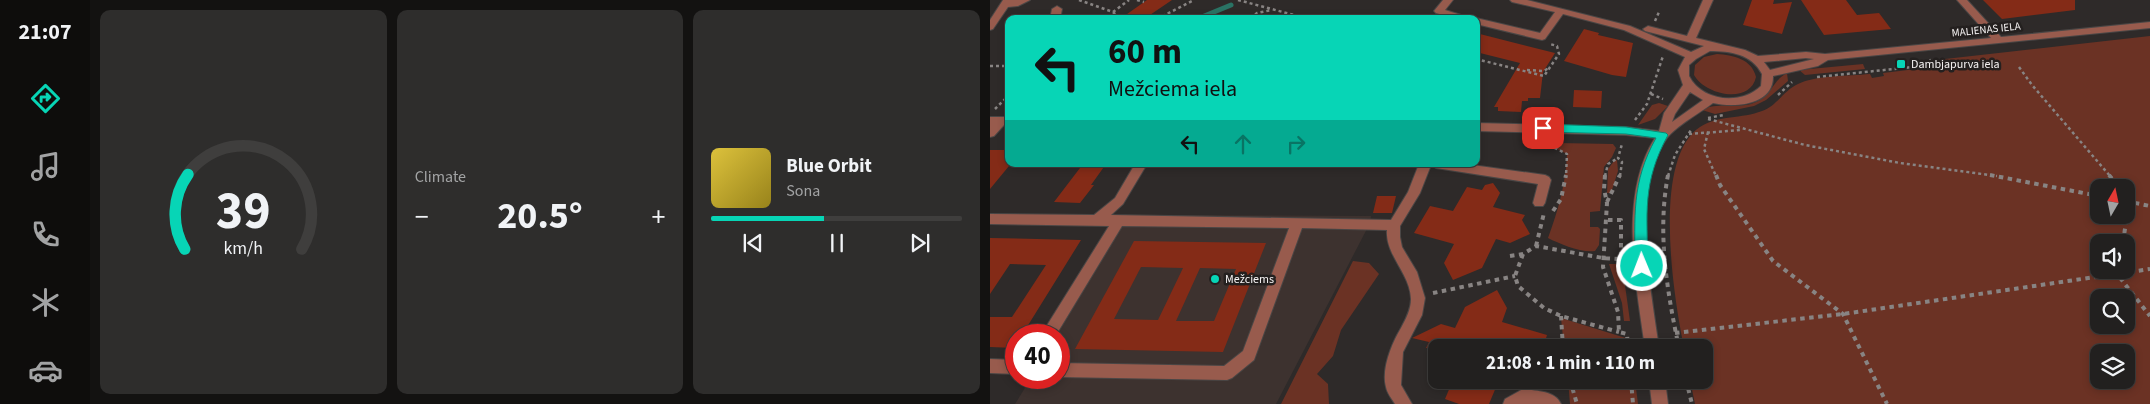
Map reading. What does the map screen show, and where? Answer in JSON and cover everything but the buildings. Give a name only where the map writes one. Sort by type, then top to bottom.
[{"type":"street","points":[[990,27],[1006,2],[1015,4],[1025,0]]},
{"type":"street","points":[[1448,0],[1440,11],[1454,15]]},
{"type":"street","points":[[1515,0],[1628,27],[1670,44],[1691,56]]},
{"type":"street","points":[[1691,38],[1708,0]]},
{"type":"street","points":[[1962,0],[1999,40]]},
{"type":"street","points":[[1480,21],[1542,38],[1560,10]]},
{"type":"street","name":"MALIENAS IELA","points":[[1756,59],[1806,55],[1824,57],[2150,25]]},
{"type":"street","points":[[1628,27],[1645,28],[1691,38],[1720,48],[1740,51],[1756,59],[1767,74],[1766,86],[1762,92],[1749,100],[1731,102],[1711,99],[1698,93],[1688,85],[1683,70],[1687,60],[1704,50],[1720,48]]},
{"type":"street","name":"MALIENAS IELA","points":[[1767,74],[1814,64],[1824,57]]},
{"type":"street","points":[[1651,339],[1642,266],[1642,185],[1648,165],[1662,135],[1669,114],[1684,95],[1688,85]]},
{"type":"street","points":[[1480,127],[1626,131],[1662,135],[1711,99]]},
{"type":"street","points":[[990,133],[998,119]]},
{"type":"street","points":[[1097,220],[1119,201],[1139,167]]},
{"type":"street","points":[[1404,404],[1393,386],[1396,351],[1415,315],[1418,298],[1410,272],[1396,248],[1393,238],[1394,225],[1414,193],[1424,167]]},
{"type":"street","points":[[1456,167],[1545,180],[1539,202]]},
{"type":"street","points":[[990,219],[1370,223],[1394,225]]},
{"type":"street","points":[[1055,324],[1119,220]]},
{"type":"street","points":[[1070,370],[1227,374],[1249,354],[1297,223]]},
{"type":"street","points":[[990,366],[1005,367]]},
{"type":"street","points":[[1658,389],[1660,404]]},
{"type":"street","points":[[1511,404],[1522,397],[1549,401],[1553,404]]},
{"type":"path","points":[[1079,0],[1113,12],[1116,15]]},
{"type":"path","points":[[1137,0],[1144,2]]},
{"type":"path","points":[[1165,15],[1194,0]]},
{"type":"path","points":[[1238,0],[1294,15]]},
{"type":"path","points":[[1113,12],[1127,1]]},
{"type":"path","points":[[1255,15],[1257,13],[1270,12],[1273,9]]},
{"type":"path","points":[[1480,60],[1544,76],[1559,54],[1557,46],[1548,44]]},
{"type":"path","points":[[1618,158],[1628,125],[1636,119],[1647,104],[1665,49],[1670,44]]},
{"type":"path","points":[[1813,78],[1913,67],[1934,58]]},
{"type":"path","points":[[990,66],[1005,66]]},
{"type":"path","points":[[1522,70],[1544,70],[1551,67]]},
{"type":"path","points":[[2019,67],[2032,85],[2112,179]]},
{"type":"path","points":[[1774,98],[1795,80]]},
{"type":"path","points":[[998,119],[1005,104]]},
{"type":"path","points":[[1728,114],[1707,118],[1805,145],[1881,160],[1991,175],[2090,194]]},
{"type":"path","points":[[1677,339],[1666,268],[1664,206],[1670,171],[1676,154],[1693,128]]},
{"type":"path","points":[[1689,134],[1747,129]]},
{"type":"path","points":[[1708,132],[1704,149],[1720,185],[1773,261],[1843,314],[1887,404]]},
{"type":"path","points":[[1542,140],[1542,145],[1553,146],[1567,154],[1564,183],[1558,206],[1553,211]]},
{"type":"path","points":[[1607,203],[1620,179],[1622,162],[1618,158]]},
{"type":"path","points":[[1618,158],[1613,159],[1606,168],[1604,192],[1607,203],[1603,267],[1618,312],[1619,332]]},
{"type":"path","points":[[1536,246],[1545,210],[1539,202]]},
{"type":"path","points":[[2135,203],[2150,206]]},
{"type":"path","points":[[1510,256],[1523,254],[1536,246],[1603,258],[1621,259],[1621,220],[1606,220]]},
{"type":"path","points":[[1523,254],[1515,276],[1518,286],[1544,308],[1561,316],[1626,334],[1627,339]]},
{"type":"path","points":[[2135,270],[2150,269]]},
{"type":"path","points":[[1418,298],[1444,290],[1515,276]]},
{"type":"path","points":[[1675,333],[1843,314],[2090,276]]},
{"type":"path","points":[[2122,279],[2150,316]]},
{"type":"path","points":[[1561,316],[1562,339]]},
{"type":"path","points":[[1573,389],[1577,404]]},
{"type":"path","points":[[1632,389],[1634,404]]},
{"type":"path","points":[[1688,389],[1692,404]]},
{"type":"shaded area","points":[[2150,36],[2150,404],[1695,404],[1692,389],[1713,389],[1713,339],[1683,339],[1675,297],[1670,231],[1671,198],[1675,168],[1685,144],[1700,127],[1707,123],[1767,109],[1793,87],[1805,81],[1823,77],[1870,74],[1872,78],[1884,76],[1883,73],[1916,69],[1945,59]]},
{"type":"shaded area","points":[[1717,54],[1729,55],[1746,62],[1754,71],[1756,77],[1752,86],[1737,94],[1727,94],[1707,88],[1700,82],[1694,75],[1695,65],[1704,57]]},
{"type":"shaded area","points":[[1863,64],[1865,69],[1805,75],[1799,70]]},
{"type":"shaded area","points":[[1787,73],[1788,81],[1766,100],[1754,106],[1715,114],[1702,110],[1715,106],[1743,105],[1756,102],[1765,96],[1778,80]]},
{"type":"shaded area","points":[[1659,103],[1668,106],[1655,119],[1638,125],[1652,105]]},
{"type":"shaded area","points":[[1557,143],[1613,144],[1616,148],[1604,167],[1600,211],[1590,212],[1590,227],[1598,227],[1600,229],[1599,245],[1595,251],[1577,249],[1548,238],[1561,197],[1565,176],[1567,154],[1553,147]]},
{"type":"shaded area","points":[[1617,160],[1618,171],[1611,193],[1607,193],[1608,169]]},
{"type":"shaded area","name":"Mežciems","points":[[1128,215],[1371,216],[1370,223],[1276,404],[1015,404],[1024,389],[1070,389],[1070,324],[1063,324]]},
{"type":"shaded area","points":[[1353,261],[1369,263],[1379,274],[1341,330],[1333,356],[1317,374],[1328,384],[1329,404],[1281,404]]},
{"type":"shaded area","points":[[1609,264],[1622,264],[1630,321],[1624,321],[1622,303]]},
{"type":"shaded area","points":[[1561,318],[1629,339],[1563,339]]},
{"type":"shaded area","points":[[1569,389],[1636,389],[1638,404],[1570,404]]},
{"type":"waterway","points":[[1207,15],[1231,5]]},
{"type":"place","name":"Dambjapurva iela","points":[[1901,64]]},
{"type":"place","name":"Mežciems","points":[[1215,279]]},
{"type":"route","points":[[1543,128],[1626,131],[1662,135],[1651,156],[1642,185],[1642,266]]}]
